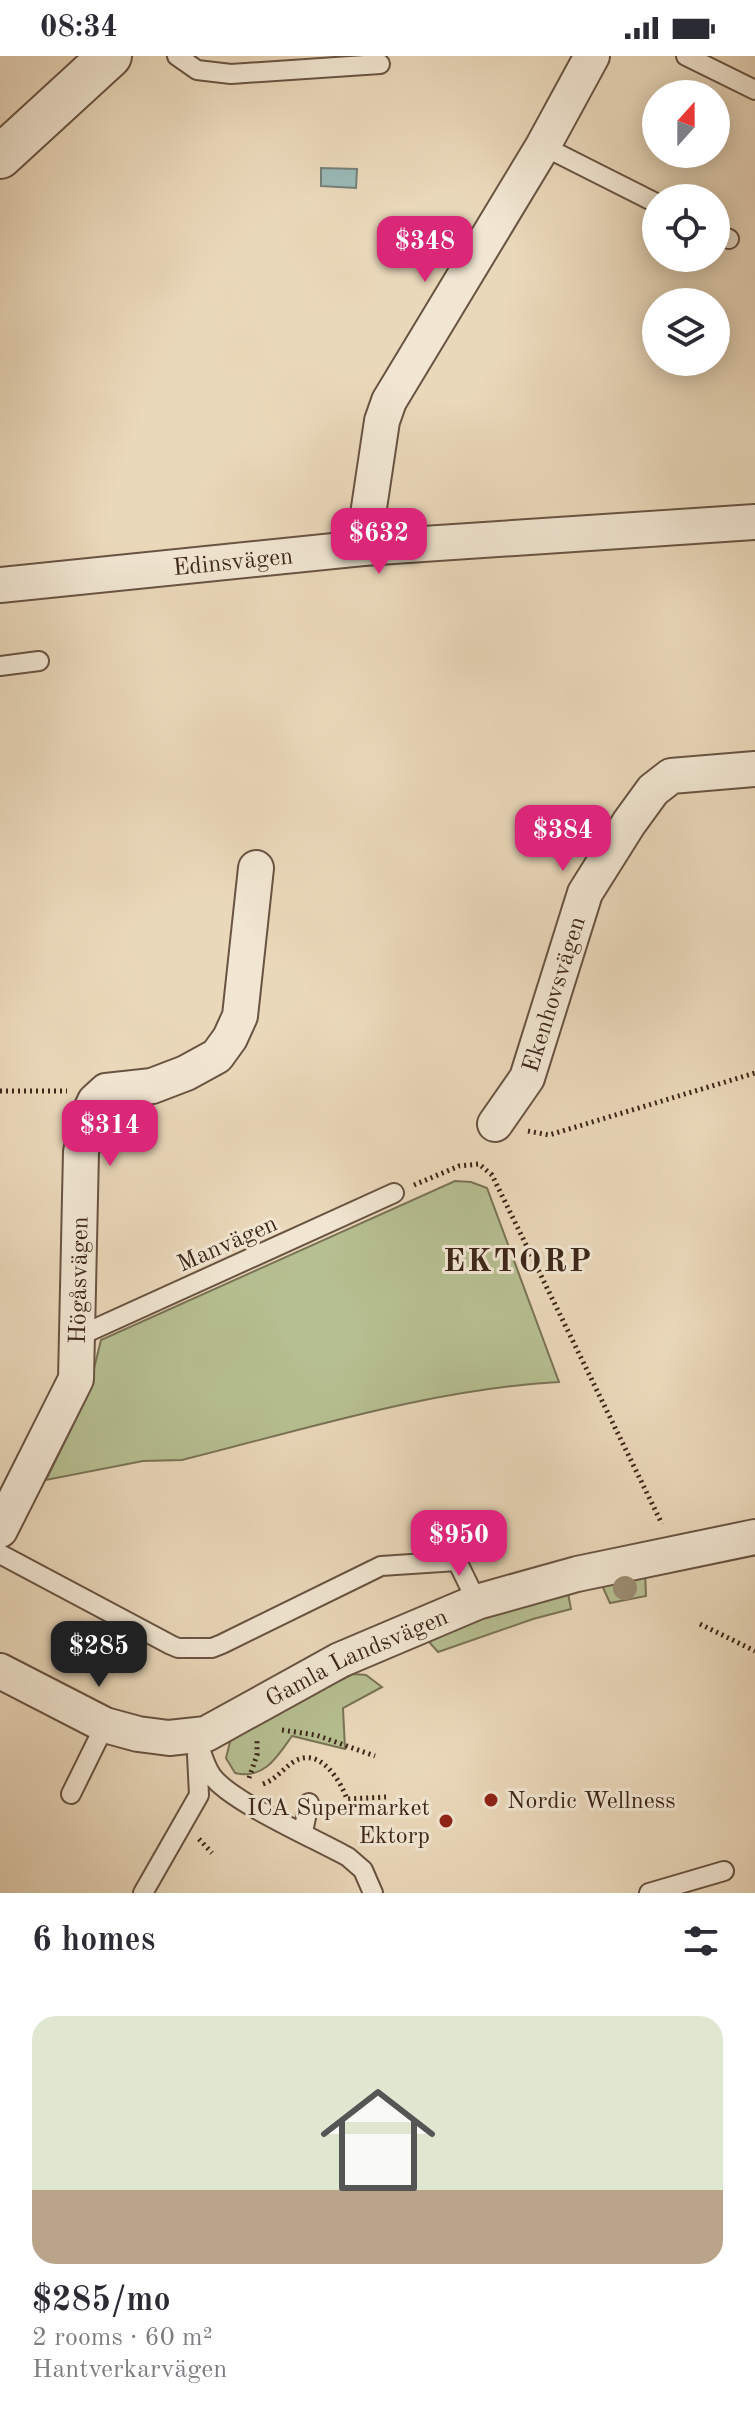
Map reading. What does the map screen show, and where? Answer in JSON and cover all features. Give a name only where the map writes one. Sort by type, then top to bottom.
[{"type":"street","points":[[0,157],[110,56]]},
{"type":"street","points":[[363,548],[382,421],[389,401],[543,146],[592,56]]},
{"type":"street","name":"Edinsvägen","points":[[0,585],[363,548],[755,522]]},
{"type":"street","name":"Ekenhovsvägen","points":[[495,1124],[527,1078],[585,893],[653,790],[671,776],[755,769]]},
{"type":"street","name":"Högåsvägen","points":[[0,1530],[76,1379],[81,1152],[89,1114],[95,1101],[106,1091],[152,1086],[186,1073],[217,1056],[230,1038],[240,1016],[256,868]]},
{"type":"street","name":"Gamla Landsvägen","points":[[196,1735],[206,1734],[340,1660],[477,1602],[577,1574],[755,1537]]},
{"type":"street","points":[[0,1671],[105,1725],[169,1738],[196,1735]]},
{"type":"lane","points":[[177,56],[197,70],[231,74],[380,64]]},
{"type":"lane","points":[[686,56],[755,90]]},
{"type":"lane","points":[[543,146],[642,196]]},
{"type":"lane","points":[[0,666],[39,661]]},
{"type":"lane","name":"Manvägen","points":[[79,1336],[394,1193]]},
{"type":"lane","points":[[0,1554],[178,1648],[212,1648],[222,1644],[388,1563],[457,1561],[477,1602]]},
{"type":"lane","points":[[71,1794],[105,1725]]},
{"type":"lane","points":[[196,1735],[210,1774],[220,1785],[239,1799],[348,1857],[363,1870],[373,1893]]},
{"type":"lane","points":[[143,1893],[199,1795],[196,1735]]},
{"type":"lane","points":[[303,1832],[309,1803]]},
{"type":"lane","points":[[649,1893],[724,1871]]},
{"type":"path","points":[[495,1124],[549,1135],[755,1073]]},
{"type":"path","points":[[0,1091],[27,1091]]},
{"type":"path","points":[[394,1193],[459,1166],[479,1164],[492,1175],[674,1554]]},
{"type":"path","points":[[700,1624],[755,1651]]},
{"type":"path","points":[[272,1730],[316,1735],[375,1756]]},
{"type":"green space","points":[[455,1181],[471,1182],[487,1188],[559,1382],[464,1393],[322,1424],[182,1460],[143,1461],[46,1480],[87,1397],[101,1340]]},
{"type":"green space","points":[[645,1571],[646,1596],[610,1603],[600,1581]]},
{"type":"green space","points":[[567,1588],[571,1609],[438,1652],[430,1643],[433,1635]]},
{"type":"green space","points":[[353,1674],[366,1675],[382,1687],[343,1708],[345,1749],[292,1736],[275,1759],[262,1770],[235,1773],[226,1758],[232,1734]]},
{"type":"water","points":[[321,168],[357,169],[356,188],[321,186]]},
{"type":"place","name":"Nordic Wellness","points":[[491,1800]]},
{"type":"place","name":"ICA Supermarket Ektorp","points":[[446,1821]]},
{"type":"district","name":"EKTORP","points":[[518,1260]]}]
